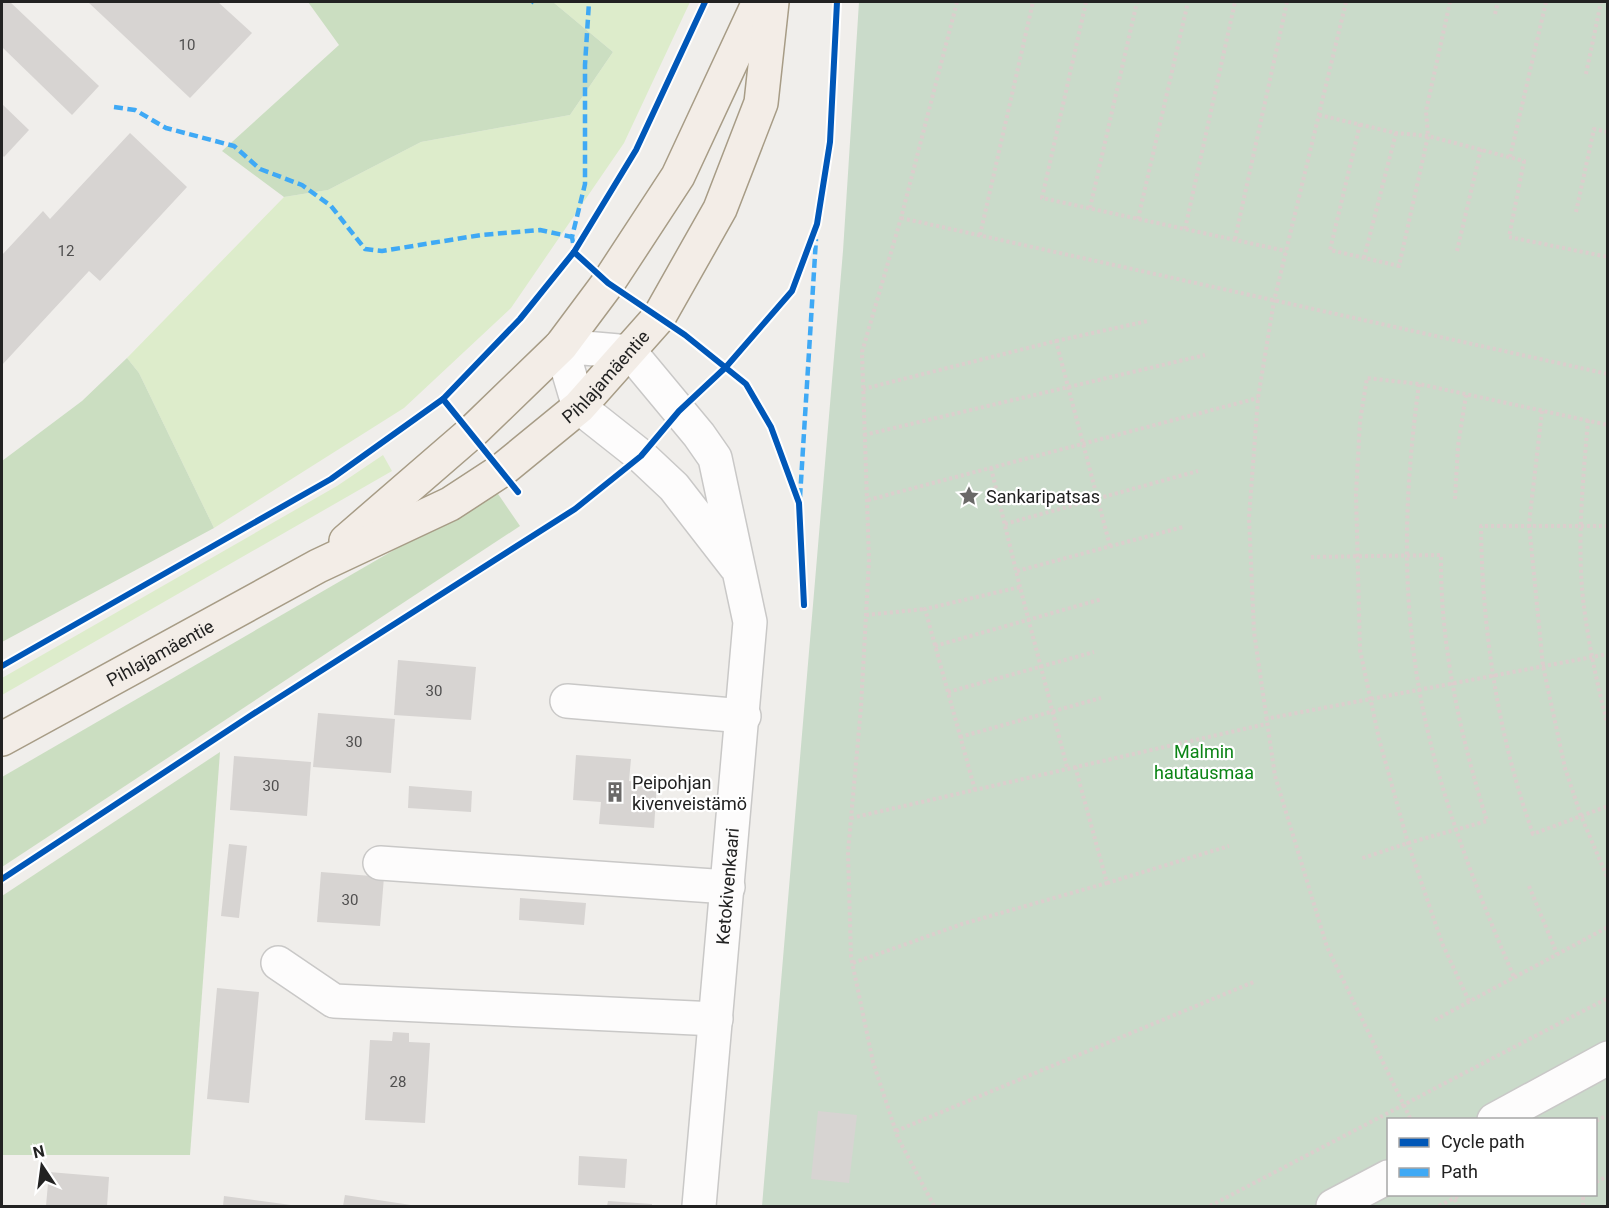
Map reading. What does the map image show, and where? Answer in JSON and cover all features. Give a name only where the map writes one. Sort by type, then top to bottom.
[{"type":"main road","name":"Pihlajamäentie","points":[[318,566],[472,432],[561,346],[608,283],[678,176],[759,2]]},
{"type":"main road","name":"Pihlajamäentie","points":[[2,739],[318,566],[450,504],[502,470],[579,407],[659,317],[720,208],[760,103],[772,2]]},
{"type":"street","points":[[579,407],[561,346],[630,352]]},
{"type":"street","name":"Ketokivenkaari","points":[[630,352],[699,435],[714,458],[736,567],[750,622],[744,716],[699,1206]]},
{"type":"street","name":"Ketokivenkaari","points":[[579,407],[641,456],[674,487],[736,567]]},
{"type":"street","points":[[567,701],[744,716]]},
{"type":"street","points":[[380,863],[728,887]]},
{"type":"street","points":[[278,963],[334,1001],[716,1019]]},
{"type":"street","points":[[1496,1118],[1608,1058]]},
{"type":"street","points":[[1333,1206],[1387,1178]]},
{"type":"path","points":[[934,1206],[896,1131],[873,1062],[853,963],[848,852],[869,560],[862,352],[901,218],[957,2]]},
{"type":"path","points":[[980,235],[1033,2]]},
{"type":"path","points":[[1086,2],[1042,198],[1286,251]]},
{"type":"path","points":[[1090,208],[1137,2]]},
{"type":"path","points":[[1138,219],[1188,2]]},
{"type":"path","points":[[1185,229],[1235,2]]},
{"type":"path","points":[[1235,239],[1287,2]]},
{"type":"path","points":[[1346,2],[1274,301],[1258,398],[1249,517],[1254,632],[1275,776],[1327,947],[1410,1118]]},
{"type":"path","points":[[1360,124],[1330,250],[1399,266],[1428,136],[1426,111],[1450,2]]},
{"type":"path","points":[[1495,14],[1498,2]]},
{"type":"path","points":[[1510,157],[1546,2]]},
{"type":"path","points":[[1586,74],[1601,2]]},
{"type":"path","points":[[1318,114],[1396,133],[1428,136],[1524,161],[1509,237],[1608,257]]},
{"type":"path","points":[[1576,212],[1594,129],[1608,132]]},
{"type":"path","points":[[1364,258],[1396,133]]},
{"type":"path","points":[[1457,250],[1481,149]]},
{"type":"path","points":[[901,218],[1608,374]]},
{"type":"path","points":[[863,389],[1056,341],[1148,321]]},
{"type":"path","points":[[1056,341],[1110,546]]},
{"type":"path","points":[[864,435],[1068,385],[1205,355]]},
{"type":"path","points":[[1469,1001],[1442,943],[1408,843],[1379,739],[1360,650],[1356,557],[1360,421],[1366,378],[1419,384],[1608,425]]},
{"type":"path","points":[[1419,384],[1410,454],[1407,556],[1413,649],[1420,689],[1443,784],[1475,885],[1514,977]]},
{"type":"path","points":[[1455,499],[1458,446],[1466,395]]},
{"type":"path","points":[[868,500],[1258,398]]},
{"type":"path","points":[[1542,411],[1528,524],[1543,666],[1552,716],[1581,816],[1608,879]]},
{"type":"path","points":[[1588,420],[1581,526],[1583,597],[1592,657],[1608,726]]},
{"type":"path","points":[[992,468],[1020,587],[1068,767]]},
{"type":"path","points":[[1005,524],[1198,471]]},
{"type":"path","points":[[1608,526],[1528,524],[1480,526],[1481,570],[1489,650],[1520,796],[1533,834],[1608,806]]},
{"type":"path","points":[[1017,572],[1183,527]]},
{"type":"path","points":[[1311,557],[1441,555],[1441,595],[1452,683],[1473,775],[1487,821],[1360,859]]},
{"type":"path","points":[[866,615],[925,609],[1020,587]]},
{"type":"path","points":[[935,646],[1102,599]]},
{"type":"path","points":[[925,609],[975,790]]},
{"type":"path","points":[[948,692],[1095,652]]},
{"type":"path","points":[[851,818],[1266,721],[1608,654]]},
{"type":"path","points":[[960,737],[1101,698]]},
{"type":"path","points":[[1075,766],[1107,883]]},
{"type":"path","points":[[853,963],[962,924],[1229,846]]},
{"type":"path","points":[[1529,886],[1557,954]]},
{"type":"path","points":[[1435,1020],[1608,927]]},
{"type":"path","points":[[896,1131],[1256,981]]},
{"type":"path","points":[[1210,1206],[1608,998]]},
{"type":"path","points":[[1439,1206],[1453,1197],[1458,1206]]},
{"type":"green space","points":[[308,2],[553,2],[613,52],[570,115],[421,142],[328,190],[284,197],[222,151],[339,45]]},
{"type":"green space","points":[[553,2],[690,2],[624,143],[511,308],[404,408],[214,528],[139,373],[127,358],[284,197],[328,190],[421,142],[570,115],[613,52]]},
{"type":"green space","name":"Malmin hautausmaa","points":[[859,2],[1607,2],[1607,1206],[762,1206],[843,251]]},
{"type":"green space","points":[[127,358],[139,373],[214,528],[2,642],[2,461],[82,401]]},
{"type":"green space","points":[[383,455],[392,471],[2,695],[2,678],[337,486]]},
{"type":"green space","points":[[496,491],[520,526],[2,867],[2,777]]},
{"type":"green space","points":[[220,752],[190,1155],[2,1155],[2,896]]},
{"type":"building","points":[[2,2],[10,2],[99,86],[72,115],[2,47]]},
{"type":"building","points":[[88,2],[218,2],[252,33],[190,98]]},
{"type":"building","points":[[2,104],[29,130],[4,157],[2,155]]},
{"type":"building","points":[[130,133],[187,187],[100,281],[89,271],[2,365],[2,255],[43,211],[50,219]]},
{"type":"building","points":[[398,660],[476,667],[471,720],[394,715]]},
{"type":"building","points":[[318,713],[395,719],[391,773],[313,767]]},
{"type":"building","name":"Peipohjan kivenveistämö","points":[[576,755],[631,759],[629,781],[657,783],[654,828],[599,824],[601,802],[573,800]]},
{"type":"building","points":[[234,756],[311,762],[307,816],[230,810]]},
{"type":"building","points":[[409,786],[472,791],[471,812],[408,808]]},
{"type":"building","points":[[229,844],[247,846],[239,918],[221,916]]},
{"type":"building","points":[[321,872],[384,877],[380,926],[317,922]]},
{"type":"building","points":[[520,898],[586,903],[584,925],[519,920]]},
{"type":"building","points":[[217,988],[259,992],[249,1103],[207,1099]]},
{"type":"building","points":[[393,1032],[409,1033],[409,1042],[430,1043],[425,1123],[365,1120],[370,1040],[392,1041]]},
{"type":"building","points":[[818,1111],[857,1115],[849,1183],[811,1179]]},
{"type":"building","points":[[579,1156],[627,1159],[625,1188],[578,1185]]},
{"type":"building","points":[[49,1172],[109,1177],[107,1206],[46,1206]]},
{"type":"building","points":[[345,1195],[411,1205],[343,1206]]},
{"type":"building","points":[[224,1196],[291,1205],[291,1206],[223,1206]]},
{"type":"building","points":[[608,1201],[652,1204],[652,1206],[607,1206]]},
{"type":"marked path","points":[[573,243],[572,237],[585,184],[585,65],[589,2]]},
{"type":"marked path","points":[[114,107],[135,110],[166,128],[234,146],[260,169],[302,185],[331,206],[365,249],[382,251],[481,235],[540,230],[572,237]]},
{"type":"marked path","points":[[800,497],[816,239]]},
{"type":"cycle path","points":[[2,666],[331,479],[443,399],[520,319],[574,252],[636,150],[705,2]]},
{"type":"cycle path","points":[[2,879],[250,716],[575,509],[641,456],[679,411],[726,367],[792,291],[817,224],[830,142],[837,2]]},
{"type":"cycle path","points":[[574,252],[608,283],[685,335],[746,384],[771,427],[799,503],[804,605]]},
{"type":"cycle path","points":[[443,399],[518,492]]},
{"type":"place","name":"Sankaripatsas","points":[[969,496]]},
{"type":"place","name":"Peipohjan kivenveistämö","points":[[615,792]]}]
